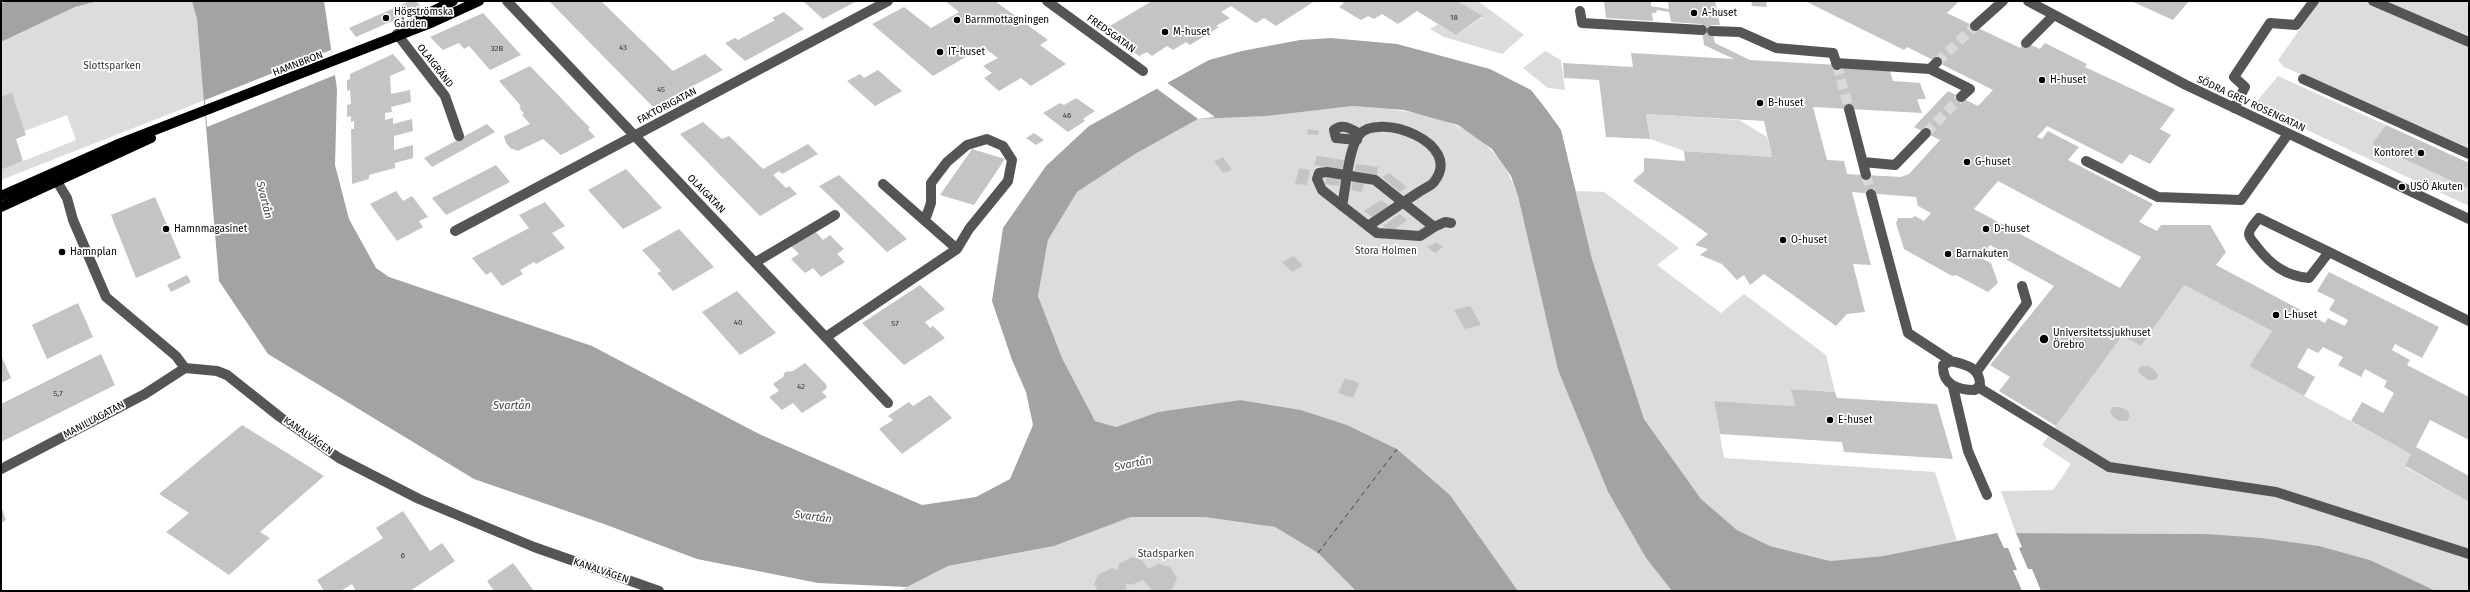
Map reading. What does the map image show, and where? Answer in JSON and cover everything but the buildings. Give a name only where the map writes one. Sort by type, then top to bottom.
[{"type":"main road","points":[[397,34],[423,16],[453,1]]},
{"type":"main road","points":[[397,34],[432,22],[479,1]]},
{"type":"main road","name":"HAMNBRON","points":[[55,178],[205,111],[333,62],[397,34]]},
{"type":"main road","points":[[1,196],[55,178]]},
{"type":"main road","points":[[1,207],[55,178]]},
{"type":"street","name":"OLAIGATAN","points":[[507,1],[888,403]]},
{"type":"street","name":"FAKTORIGATAN","points":[[455,232],[888,1]]},
{"type":"street","name":"FREDSGATAN","points":[[1047,1],[1143,71]]},
{"type":"street","points":[[1975,26],[2003,1]]},
{"type":"street","name":"SÖDRA GREV ROSENGATAN","points":[[2028,1],[2053,16],[2234,108],[2469,219]]},
{"type":"street","points":[[2234,108],[2246,87],[2234,76],[2270,24],[2296,25],[2314,1]]},
{"type":"street","points":[[2373,1],[2469,42]]},
{"type":"street","points":[[1580,11],[1582,23],[1702,30]]},
{"type":"street","points":[[2026,43],[2053,16]]},
{"type":"street","points":[[1712,31],[1740,32],[1776,48],[1833,53],[1837,64],[1930,69],[1970,89],[1962,97]]},
{"type":"street","name":"OLAIGRÄND","points":[[397,34],[445,96],[459,136]]},
{"type":"street","points":[[1930,69],[1937,62]]},
{"type":"street","points":[[2304,79],[2469,154]]},
{"type":"street","points":[[1849,109],[1866,175]]},
{"type":"street","points":[[1342,206],[1358,137],[1373,127],[1410,132],[1421,136],[1434,146],[1438,153],[1439,174],[1434,182],[1368,226]]},
{"type":"street","points":[[1863,162],[1895,164],[1926,133]]},
{"type":"street","points":[[2086,161],[2158,197],[2241,200],[2288,134]]},
{"type":"street","points":[[826,337],[957,248],[969,229],[1008,181],[1012,160],[1003,146],[987,139],[967,145],[947,162],[931,183],[931,203],[925,220]]},
{"type":"street","points":[[1434,227],[1375,180],[1350,175],[1326,172],[1319,173],[1317,180],[1322,190],[1377,233],[1420,236],[1445,222],[1451,222]]},
{"type":"street","points":[[55,178],[67,198],[73,220],[106,297],[176,356],[185,368]]},
{"type":"street","points":[[883,184],[957,248]]},
{"type":"street","points":[[1871,194],[1908,333],[1951,361]]},
{"type":"street","points":[[756,262],[836,214]]},
{"type":"street","points":[[2329,252],[2318,268],[2308,278],[2297,278],[2269,263],[2249,236],[2249,232],[2259,218],[2329,252],[2469,321]]},
{"type":"street","points":[[1977,371],[2027,303],[2022,286]]},
{"type":"street","points":[[1951,361],[1960,361],[1977,371],[1980,377],[1978,387],[1975,390],[1965,391],[1953,387],[1944,380],[1942,372],[1943,365],[1951,361]]},
{"type":"street","name":"MANILLAGATAN","points":[[1,469],[145,394],[185,368]]},
{"type":"street","name":"KANALVÄGEN","points":[[185,368],[217,371],[226,375],[280,418],[338,458],[419,499],[534,547],[659,591]]},
{"type":"street","points":[[1953,387],[1968,450],[1988,495]]},
{"type":"street","points":[[1978,387],[2109,467],[2276,492],[2469,554]]},
{"type":"green space","name":"Slottsparken","points":[[98,1],[192,1],[197,19],[205,100],[1,180],[1,170],[76,140],[67,115],[25,131],[1,97],[1,42],[75,7]]},
{"type":"green space","points":[[1457,1],[1478,1],[1524,35],[1502,54],[1444,37],[1430,29],[1438,24],[1456,35],[1483,17]]},
{"type":"green space","points":[[2320,1],[2364,1],[2469,45],[2469,148],[2284,67],[2278,60]]},
{"type":"green space","points":[[2385,1],[2469,1],[2469,36]]},
{"type":"green space","points":[[1545,51],[1561,60],[1565,90],[1548,88],[1523,68]]},
{"type":"green space","points":[[2278,76],[2386,125],[2373,144],[2469,189],[2469,206],[2258,107],[2257,101]]},
{"type":"green space","name":"Stora Holmen","points":[[1353,106],[1406,111],[1430,116],[1453,124],[1473,135],[1491,150],[1506,170],[1518,196],[1558,370],[1608,492],[1646,558],[1672,591],[1518,591],[1450,495],[1397,449],[1347,425],[1301,410],[1240,400],[1158,412],[1116,427],[1095,421],[1062,358],[1038,296],[1048,240],[1077,192],[1135,154],[1198,119],[1267,116]]},
{"type":"green space","points":[[1646,114],[1739,120],[1767,137],[1772,157],[1684,151],[1650,139]]},
{"type":"green space","points":[[1576,191],[1604,192],[1679,248],[1657,265],[1721,313],[1744,294],[1826,355],[1835,392],[1792,389],[1795,406],[1714,401],[1724,458],[1935,472],[1957,541],[1883,556],[1830,561],[1770,546],[1737,530],[1701,499],[1644,419],[1592,259]]},
{"type":"green space","points":[[2184,285],[2272,331],[2249,366],[2411,454],[2405,467],[2469,502],[2469,591],[2436,591],[2370,560],[2319,546],[2207,534],[2016,533],[2001,491],[2053,490],[2071,464],[2042,445],[2122,336],[2141,346]]},
{"type":"green space","name":"Stadsparken","points":[[1131,517],[1204,517],[1275,527],[1318,553],[1356,591],[899,591],[948,566],[1054,546]]},
{"type":"water","points":[[9,1],[98,1],[75,7],[1,42],[1,3]]},
{"type":"water","name":"Svartån","points":[[192,1],[324,1],[337,89],[335,165],[349,219],[376,268],[389,277],[592,346],[759,434],[922,505],[976,497],[1010,479],[1033,425],[1026,392],[1012,360],[992,301],[1003,228],[1046,166],[1089,126],[1209,60],[1242,51],[1300,40],[1331,38],[1397,44],[1490,69],[1531,90],[1561,130],[1592,259],[1644,419],[1701,499],[1737,530],[1770,546],[1830,561],[1883,556],[1997,533],[2207,534],[2261,538],[2319,546],[2370,560],[2436,591],[1672,591],[1646,558],[1608,492],[1558,370],[1518,196],[1511,176],[1492,149],[1458,125],[1404,110],[1353,106],[1267,116],[1198,119],[1135,154],[1077,192],[1048,240],[1038,296],[1062,358],[1095,421],[1116,427],[1158,412],[1240,400],[1301,410],[1347,425],[1397,449],[1450,495],[1518,591],[1356,591],[1318,553],[1275,527],[1204,517],[1131,517],[1054,546],[948,566],[907,587],[818,583],[697,559],[604,524],[474,479],[268,354],[219,281],[197,19]]},
{"type":"pier","points":[[331,50],[335,75],[207,127],[205,100]]},
{"type":"pier","points":[[1166,82],[1215,117],[1198,119],[1156,88]]},
{"type":"pier","points":[[1997,533],[2016,533],[2022,547],[2019,548],[2028,569],[2032,569],[2041,591],[2022,591],[2013,570],[2017,570],[2008,548],[2004,548]]},
{"type":"ferry route","points":[[1318,553],[1397,449]]},
{"type":"tunnel","points":[[1937,62],[1975,26]]},
{"type":"tunnel","points":[[1837,65],[1849,109]]},
{"type":"tunnel","points":[[1926,133],[1961,97]]},
{"type":"tunnel","points":[[1866,175],[1871,194]]},
{"type":"place","name":"A-huset","points":[[1694,13]]},
{"type":"place","name":"Högströmska Gården","points":[[386,18]]},
{"type":"place","name":"Barnmottagningen","points":[[957,20]]},
{"type":"place","name":"M-huset","points":[[1165,32]]},
{"type":"place","name":"IT-huset","points":[[940,52]]},
{"type":"place","name":"H-huset","points":[[2042,80]]},
{"type":"place","name":"B-huset","points":[[1760,103]]},
{"type":"place","name":"Kontoret","points":[[2421,153]]},
{"type":"place","name":"G-huset","points":[[1967,162]]},
{"type":"place","name":"USÖ Akuten","points":[[2402,187]]},
{"type":"place","name":"Hamnmagasinet","points":[[166,229]]},
{"type":"place","name":"D-huset","points":[[1986,229]]},
{"type":"place","name":"O-huset","points":[[1783,240]]},
{"type":"place","name":"Hamnplan","points":[[62,252]]},
{"type":"place","name":"Barnakuten","points":[[1948,254]]},
{"type":"place","name":"L-huset","points":[[2276,315]]},
{"type":"place","name":"Universitetssjukhuset Örebro","points":[[2044,339]]},
{"type":"place","name":"E-huset","points":[[1830,420]]}]
